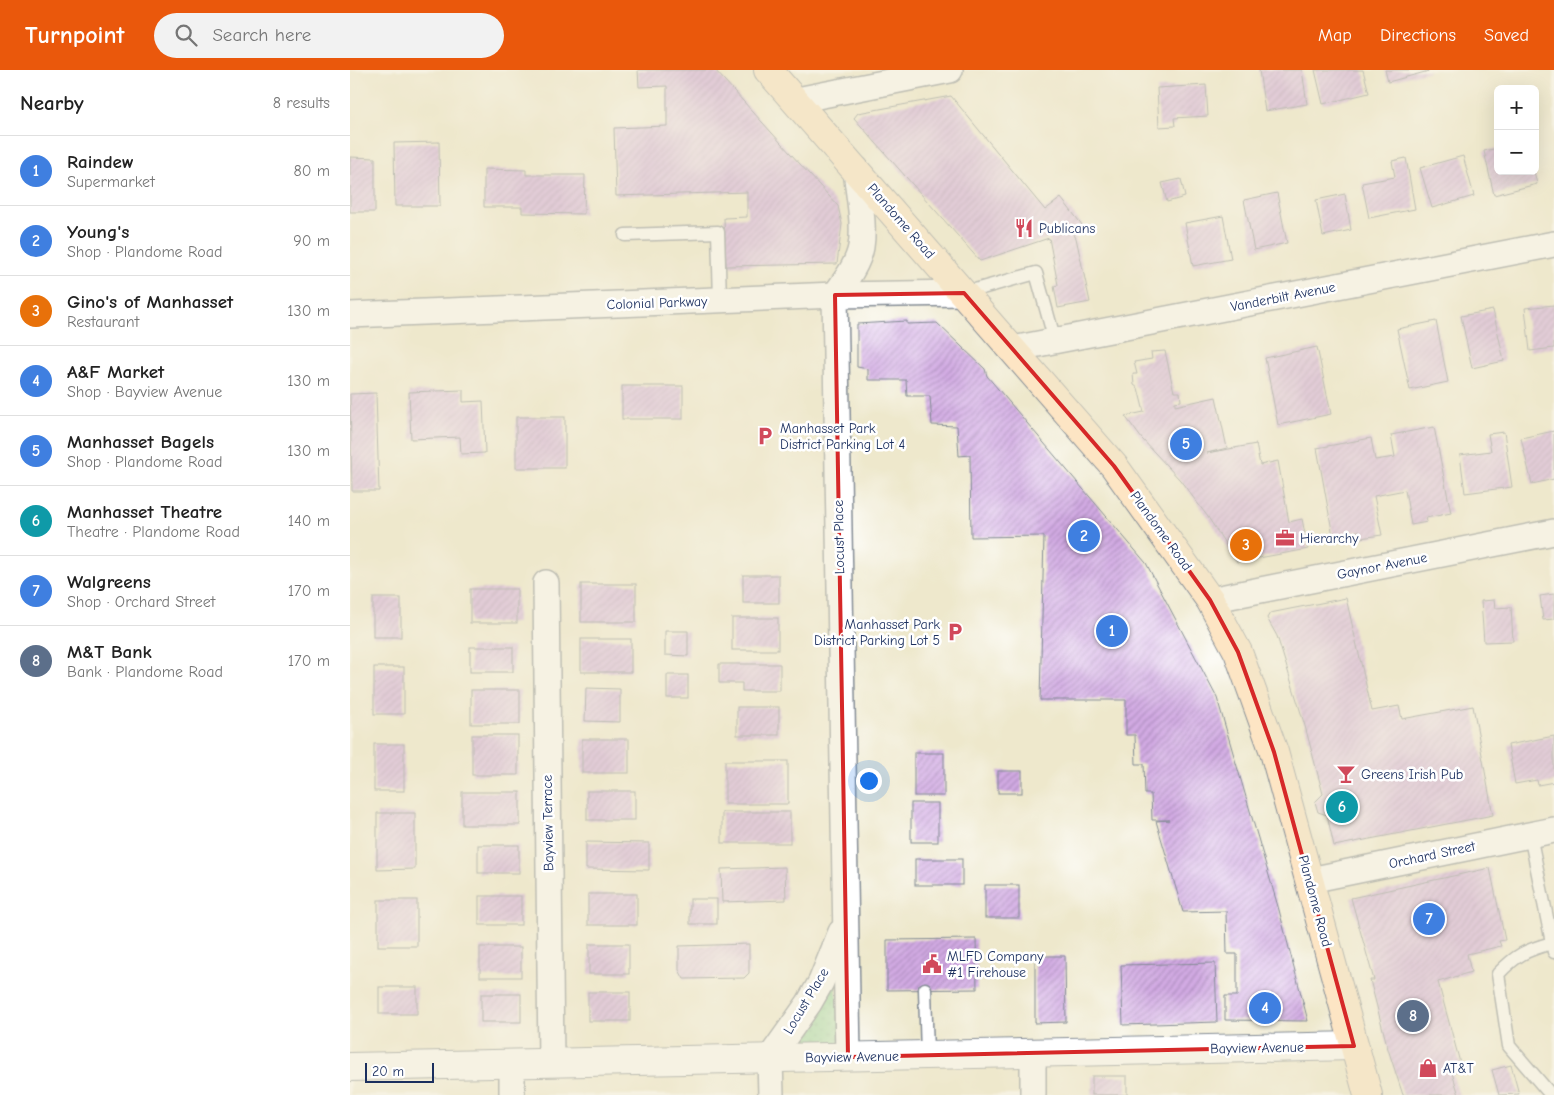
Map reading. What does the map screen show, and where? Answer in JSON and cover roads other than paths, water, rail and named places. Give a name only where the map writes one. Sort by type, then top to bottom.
[{"type":"main road","name":"Plandome Road","points":[[768,70],[797,100],[1114,466],[1210,600],[1238,652],[1256,697],[1310,880],[1368,1095]]},
{"type":"street","points":[[797,100],[950,70]]},
{"type":"street","points":[[835,295],[850,272],[861,248],[862,222],[856,169]]},
{"type":"street","name":"Vanderbilt Avenue","points":[[1012,349],[1554,244]]},
{"type":"street","name":"Colonial Parkway","points":[[350,315],[835,295],[964,293]]},
{"type":"street","name":"Locust Place","points":[[835,295],[848,1056]]},
{"type":"street","name":"Gaynor Avenue","points":[[1210,600],[1554,532]]},
{"type":"street","name":"Bayview Terrace","points":[[546,583],[551,1063]]},
{"type":"street","name":"Orchard Street","points":[[1310,880],[1554,830]]},
{"type":"street","name":"Locust Place","points":[[770,1058],[809,1003],[821,982],[839,939],[846,913]]},
{"type":"street","name":"Bayview Avenue","points":[[350,1067],[1354,1046]]},
{"type":"street","points":[[1032,1053],[1033,1095]]},
{"type":"street","points":[[770,1058],[771,1095]]},
{"type":"street","points":[[512,1064],[512,1095]]},
{"type":"lane","points":[[624,235],[718,232],[720,300]]},
{"type":"lane","points":[[964,293],[1036,273],[1055,341]]},
{"type":"lane","points":[[1530,835],[1553,948],[1530,949],[1514,957],[1498,974],[1509,1046],[1550,1095]]},
{"type":"lane","points":[[926,989],[927,1055]]},
{"type":"place","name":"Publicans","points":[[1024,228]]},
{"type":"place","name":"Manhasset Park District Parking Lot 4","points":[[765,436]]},
{"type":"place","name":"Manhasset Bagels","points":[[1186,444]]},
{"type":"place","name":"Young's","points":[[1084,536]]},
{"type":"place","name":"Hierarchy","points":[[1285,538]]},
{"type":"place","name":"Gino's of Manhasset","points":[[1246,545]]},
{"type":"place","name":"Raindew","points":[[1112,631]]},
{"type":"place","name":"Manhasset Park District Parking Lot 5","points":[[955,632]]},
{"type":"place","name":"Greens Irish Pub","points":[[1346,774]]},
{"type":"place","name":"Manhasset Theatre","points":[[1342,807]]},
{"type":"place","name":"Walgreens","points":[[1429,919]]},
{"type":"place","name":"MLFD Company #1 Firehouse","points":[[932,964]]},
{"type":"place","name":"A&F Market","points":[[1265,1008]]},
{"type":"place","name":"M&T Bank","points":[[1413,1016]]},
{"type":"place","name":"AT&T","points":[[1428,1068]]}]
